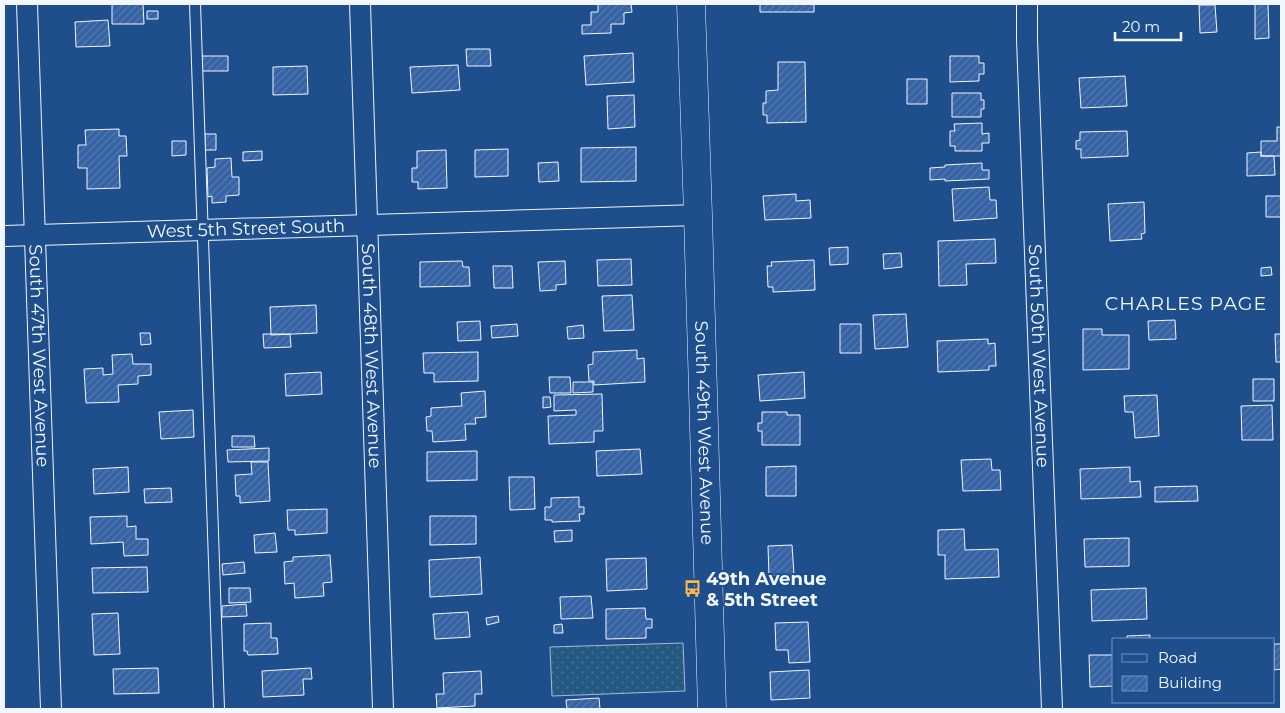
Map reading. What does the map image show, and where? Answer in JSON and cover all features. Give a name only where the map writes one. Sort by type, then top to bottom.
[{"type":"street","name":"South 47th West Avenue","points":[[27,4],[51,709]]},
{"type":"street","name":"South 48th West Avenue","points":[[360,4],[383,709]]},
{"type":"street","name":"South 49th West Avenue","points":[[691,4],[712,709]]},
{"type":"street","name":"South 50th West Avenue","points":[[1027,4],[1052,709]]},
{"type":"street","name":"West 5th Street South","points":[[4,236],[698,215]]},
{"type":"lane","points":[[195,4],[219,709]]},
{"type":"shaded area","points":[[683,643],[685,691],[552,696],[550,647]]},
{"type":"building","points":[[112,4],[143,4],[144,24],[112,24]]},
{"type":"building","points":[[598,4],[631,4],[632,12],[624,13],[624,24],[611,24],[611,33],[582,34],[582,25],[591,25],[591,12],[598,12]]},
{"type":"building","points":[[760,4],[814,4],[814,12],[760,12]]},
{"type":"building","points":[[1255,4],[1268,4],[1269,38],[1255,39]]},
{"type":"building","points":[[1199,5],[1215,5],[1217,32],[1200,33]]},
{"type":"building","points":[[147,11],[158,11],[158,19],[147,19]]},
{"type":"building","points":[[108,20],[110,46],[76,47],[75,22]]},
{"type":"building","points":[[466,49],[490,49],[491,66],[467,66]]},
{"type":"building","points":[[633,53],[634,82],[586,85],[584,56]]},
{"type":"building","points":[[201,56],[228,56],[228,71],[201,71]]},
{"type":"building","points":[[950,56],[979,56],[979,63],[984,63],[984,74],[979,74],[979,81],[950,82]]},
{"type":"building","points":[[778,62],[805,62],[806,122],[767,123],[767,115],[763,115],[766,91],[778,90]]},
{"type":"building","points":[[458,65],[460,90],[412,93],[410,67]]},
{"type":"building","points":[[307,66],[308,94],[273,95],[273,67]]},
{"type":"building","points":[[1125,76],[1127,106],[1081,108],[1079,78]]},
{"type":"building","points":[[907,79],[927,79],[927,104],[907,104]]},
{"type":"building","points":[[952,93],[981,93],[981,100],[984,100],[984,109],[981,109],[981,117],[952,117]]},
{"type":"building","points":[[634,95],[635,127],[608,129],[607,96]]},
{"type":"building","points":[[982,123],[982,134],[989,133],[989,143],[982,143],[982,151],[955,151],[955,146],[950,146],[950,131],[955,131],[954,124]]},
{"type":"building","points":[[1277,127],[1281,127],[1281,156],[1261,156],[1261,141],[1277,141]]},
{"type":"building","points":[[119,129],[119,136],[126,136],[127,156],[119,156],[120,188],[87,189],[87,168],[78,168],[78,145],[86,145],[85,130]]},
{"type":"building","points":[[1127,131],[1128,156],[1081,158],[1081,149],[1076,149],[1076,141],[1080,140],[1080,132]]},
{"type":"building","points":[[205,134],[216,134],[216,150],[205,150]]},
{"type":"building","points":[[172,141],[186,141],[186,155],[172,156]]},
{"type":"building","points":[[636,147],[636,181],[581,182],[581,148]]},
{"type":"building","points":[[508,149],[508,176],[475,177],[475,150]]},
{"type":"building","points":[[446,150],[447,188],[418,189],[418,182],[412,182],[412,168],[417,168],[417,151]]},
{"type":"building","points":[[262,151],[262,160],[243,161],[243,152]]},
{"type":"building","points":[[1261,152],[1261,156],[1274,156],[1275,175],[1247,176],[1247,153]]},
{"type":"building","points":[[231,158],[232,177],[239,177],[239,195],[226,196],[226,202],[212,203],[212,196],[208,197],[207,168],[215,167],[215,159]]},
{"type":"building","points":[[558,162],[559,181],[539,182],[538,163]]},
{"type":"building","points":[[982,163],[982,170],[989,170],[989,179],[930,180],[930,168],[945,167],[945,165]]},
{"type":"building","points":[[989,187],[990,200],[996,200],[997,218],[954,221],[952,189]]},
{"type":"building","points":[[796,194],[796,201],[810,200],[811,218],[765,220],[763,196]]},
{"type":"building","points":[[1266,196],[1281,196],[1281,217],[1266,217]]},
{"type":"building","points":[[1144,202],[1145,233],[1141,234],[1142,239],[1110,241],[1108,204]]},
{"type":"building","points":[[995,239],[996,263],[966,264],[967,285],[939,286],[938,241]]},
{"type":"building","points":[[848,247],[848,264],[830,265],[829,248]]},
{"type":"building","points":[[901,253],[902,267],[884,269],[883,254]]},
{"type":"building","points":[[631,259],[632,285],[598,286],[597,260]]},
{"type":"building","points":[[814,260],[815,290],[773,292],[773,287],[768,287],[767,266],[772,266],[771,262]]},
{"type":"building","points":[[462,261],[463,267],[469,267],[470,286],[420,287],[420,262]]},
{"type":"building","points":[[565,261],[566,284],[556,285],[556,290],[540,291],[538,262]]},
{"type":"building","points":[[493,266],[512,266],[513,288],[494,288]]},
{"type":"building","points":[[1271,267],[1272,275],[1261,276],[1261,268]]},
{"type":"building","points":[[632,295],[634,330],[604,331],[602,296]]},
{"type":"building","points":[[316,305],[317,333],[271,335],[270,307]]},
{"type":"building","points":[[906,314],[908,347],[875,349],[873,315]]},
{"type":"building","points":[[1175,320],[1176,339],[1149,340],[1148,321]]},
{"type":"building","points":[[480,321],[481,340],[458,341],[457,322]]},
{"type":"building","points":[[517,324],[518,336],[492,338],[491,326]]},
{"type":"building","points":[[840,324],[861,324],[861,353],[840,353]]},
{"type":"building","points":[[583,325],[584,338],[568,339],[567,327]]},
{"type":"building","points":[[1083,329],[1102,329],[1102,335],[1129,335],[1129,369],[1083,370]]},
{"type":"building","points":[[140,333],[150,333],[151,344],[141,345]]},
{"type":"building","points":[[263,334],[290,334],[291,347],[264,348]]},
{"type":"building","points":[[1275,334],[1281,334],[1281,362],[1276,362]]},
{"type":"building","points":[[988,339],[988,344],[995,343],[996,366],[989,366],[989,370],[938,372],[937,341]]},
{"type":"building","points":[[637,350],[637,359],[644,358],[645,382],[594,385],[594,381],[589,381],[588,365],[593,364],[593,352]]},
{"type":"building","points":[[478,352],[478,381],[434,382],[434,373],[424,373],[423,353]]},
{"type":"building","points":[[132,354],[133,364],[151,364],[151,375],[138,376],[138,384],[118,385],[119,402],[86,403],[84,369],[103,368],[103,375],[113,374],[112,355]]},
{"type":"building","points":[[321,372],[322,394],[286,396],[285,374]]},
{"type":"building","points":[[804,372],[805,398],[760,401],[758,375]]},
{"type":"building","points":[[549,377],[570,377],[571,393],[550,393]]},
{"type":"building","points":[[1253,379],[1274,379],[1274,401],[1253,401]]},
{"type":"building","points":[[573,382],[593,382],[593,392],[573,393]]},
{"type":"building","points":[[485,391],[486,417],[475,418],[476,424],[465,424],[466,440],[433,442],[432,431],[427,431],[426,417],[431,416],[431,408],[462,406],[461,393]]},
{"type":"building","points":[[602,394],[603,431],[594,431],[594,442],[549,444],[548,416],[576,415],[576,410],[554,411],[554,395]]},
{"type":"building","points":[[1157,395],[1159,436],[1135,438],[1133,412],[1125,412],[1124,396]]},
{"type":"building","points":[[543,397],[550,397],[551,407],[543,408]]},
{"type":"building","points":[[1272,405],[1273,440],[1242,440],[1241,406]]},
{"type":"building","points":[[193,410],[194,437],[161,439],[159,412]]},
{"type":"building","points":[[762,412],[787,412],[787,415],[800,415],[800,445],[762,445],[762,431],[758,431],[758,423],[762,423]]},
{"type":"building","points":[[232,436],[254,436],[255,447],[232,447]]},
{"type":"building","points":[[269,448],[269,461],[228,462],[227,450]]},
{"type":"building","points":[[640,449],[642,474],[597,476],[596,451]]},
{"type":"building","points":[[477,451],[477,480],[427,481],[427,452]]},
{"type":"building","points":[[991,459],[992,470],[1000,470],[1001,490],[963,491],[961,460]]},
{"type":"building","points":[[251,462],[268,462],[270,501],[240,503],[240,496],[236,496],[235,475],[252,474]]},
{"type":"building","points":[[796,466],[796,496],[766,496],[766,467]]},
{"type":"building","points":[[128,467],[129,492],[94,494],[93,469]]},
{"type":"building","points":[[1130,467],[1130,482],[1140,481],[1141,497],[1081,499],[1080,469]]},
{"type":"building","points":[[509,477],[534,477],[535,509],[510,510]]},
{"type":"building","points":[[1197,486],[1198,501],[1155,502],[1155,487]]},
{"type":"building","points":[[171,488],[172,502],[145,503],[144,489]]},
{"type":"building","points":[[579,497],[579,507],[584,507],[584,514],[579,514],[580,521],[552,522],[552,520],[545,520],[545,507],[551,507],[551,498]]},
{"type":"building","points":[[327,509],[327,533],[295,535],[295,530],[288,530],[287,510]]},
{"type":"building","points":[[127,516],[127,527],[136,526],[136,539],[148,539],[148,555],[124,556],[123,542],[91,544],[90,517]]},
{"type":"building","points":[[430,516],[476,516],[476,544],[430,545]]},
{"type":"building","points":[[964,529],[965,550],[998,549],[999,577],[945,579],[945,555],[938,555],[938,530]]},
{"type":"building","points":[[572,530],[572,541],[555,542],[554,531]]},
{"type":"building","points":[[275,533],[277,552],[255,553],[254,535]]},
{"type":"building","points":[[1129,538],[1129,566],[1085,567],[1084,539]]},
{"type":"building","points":[[792,545],[794,575],[769,576],[768,546]]},
{"type":"building","points":[[330,555],[332,582],[323,583],[324,596],[295,598],[294,583],[285,584],[284,562],[293,561],[293,557]]},
{"type":"building","points":[[480,557],[482,594],[430,597],[429,560]]},
{"type":"building","points":[[646,558],[647,589],[607,591],[606,559]]},
{"type":"building","points":[[244,562],[245,573],[223,575],[222,564]]},
{"type":"building","points":[[147,567],[148,592],[93,593],[92,568]]},
{"type":"building","points":[[229,588],[250,588],[251,602],[229,603]]},
{"type":"building","points":[[1146,588],[1147,619],[1092,621],[1091,590]]},
{"type":"building","points":[[591,596],[593,618],[561,619],[560,597]]},
{"type":"building","points":[[246,604],[247,616],[222,617],[222,606]]},
{"type":"building","points":[[645,608],[646,619],[652,619],[652,628],[646,628],[646,638],[606,639],[606,609]]},
{"type":"building","points":[[468,612],[470,637],[435,639],[433,614]]},
{"type":"building","points":[[118,613],[120,654],[94,655],[92,614]]},
{"type":"building","points":[[498,616],[499,622],[487,625],[486,618]]},
{"type":"building","points":[[808,622],[810,662],[789,663],[788,650],[776,650],[775,623]]},
{"type":"building","points":[[271,623],[271,638],[277,638],[278,654],[248,655],[247,651],[244,651],[244,624]]},
{"type":"building","points":[[562,624],[563,633],[554,633],[554,625]]},
{"type":"building","points":[[1150,635],[1150,638],[1127,638],[1127,636]]},
{"type":"building","points":[[1275,644],[1281,644],[1281,669],[1275,670]]},
{"type":"building","points":[[1089,655],[1112,655],[1112,686],[1090,687]]},
{"type":"building","points":[[158,668],[159,693],[114,694],[113,669]]},
{"type":"building","points":[[311,668],[312,679],[303,679],[304,695],[263,697],[262,671]]},
{"type":"building","points":[[809,670],[810,698],[771,700],[770,672]]},
{"type":"building","points":[[481,671],[482,694],[475,694],[475,706],[437,708],[436,694],[444,694],[443,673]]},
{"type":"building","points":[[599,698],[600,709],[567,709],[566,700]]},
{"type":"place","name":"49th Avenue & 5th Street","points":[[692,589]]},
{"type":"district","name":"CHARLES PAGE","points":[[1186,303]]}]
